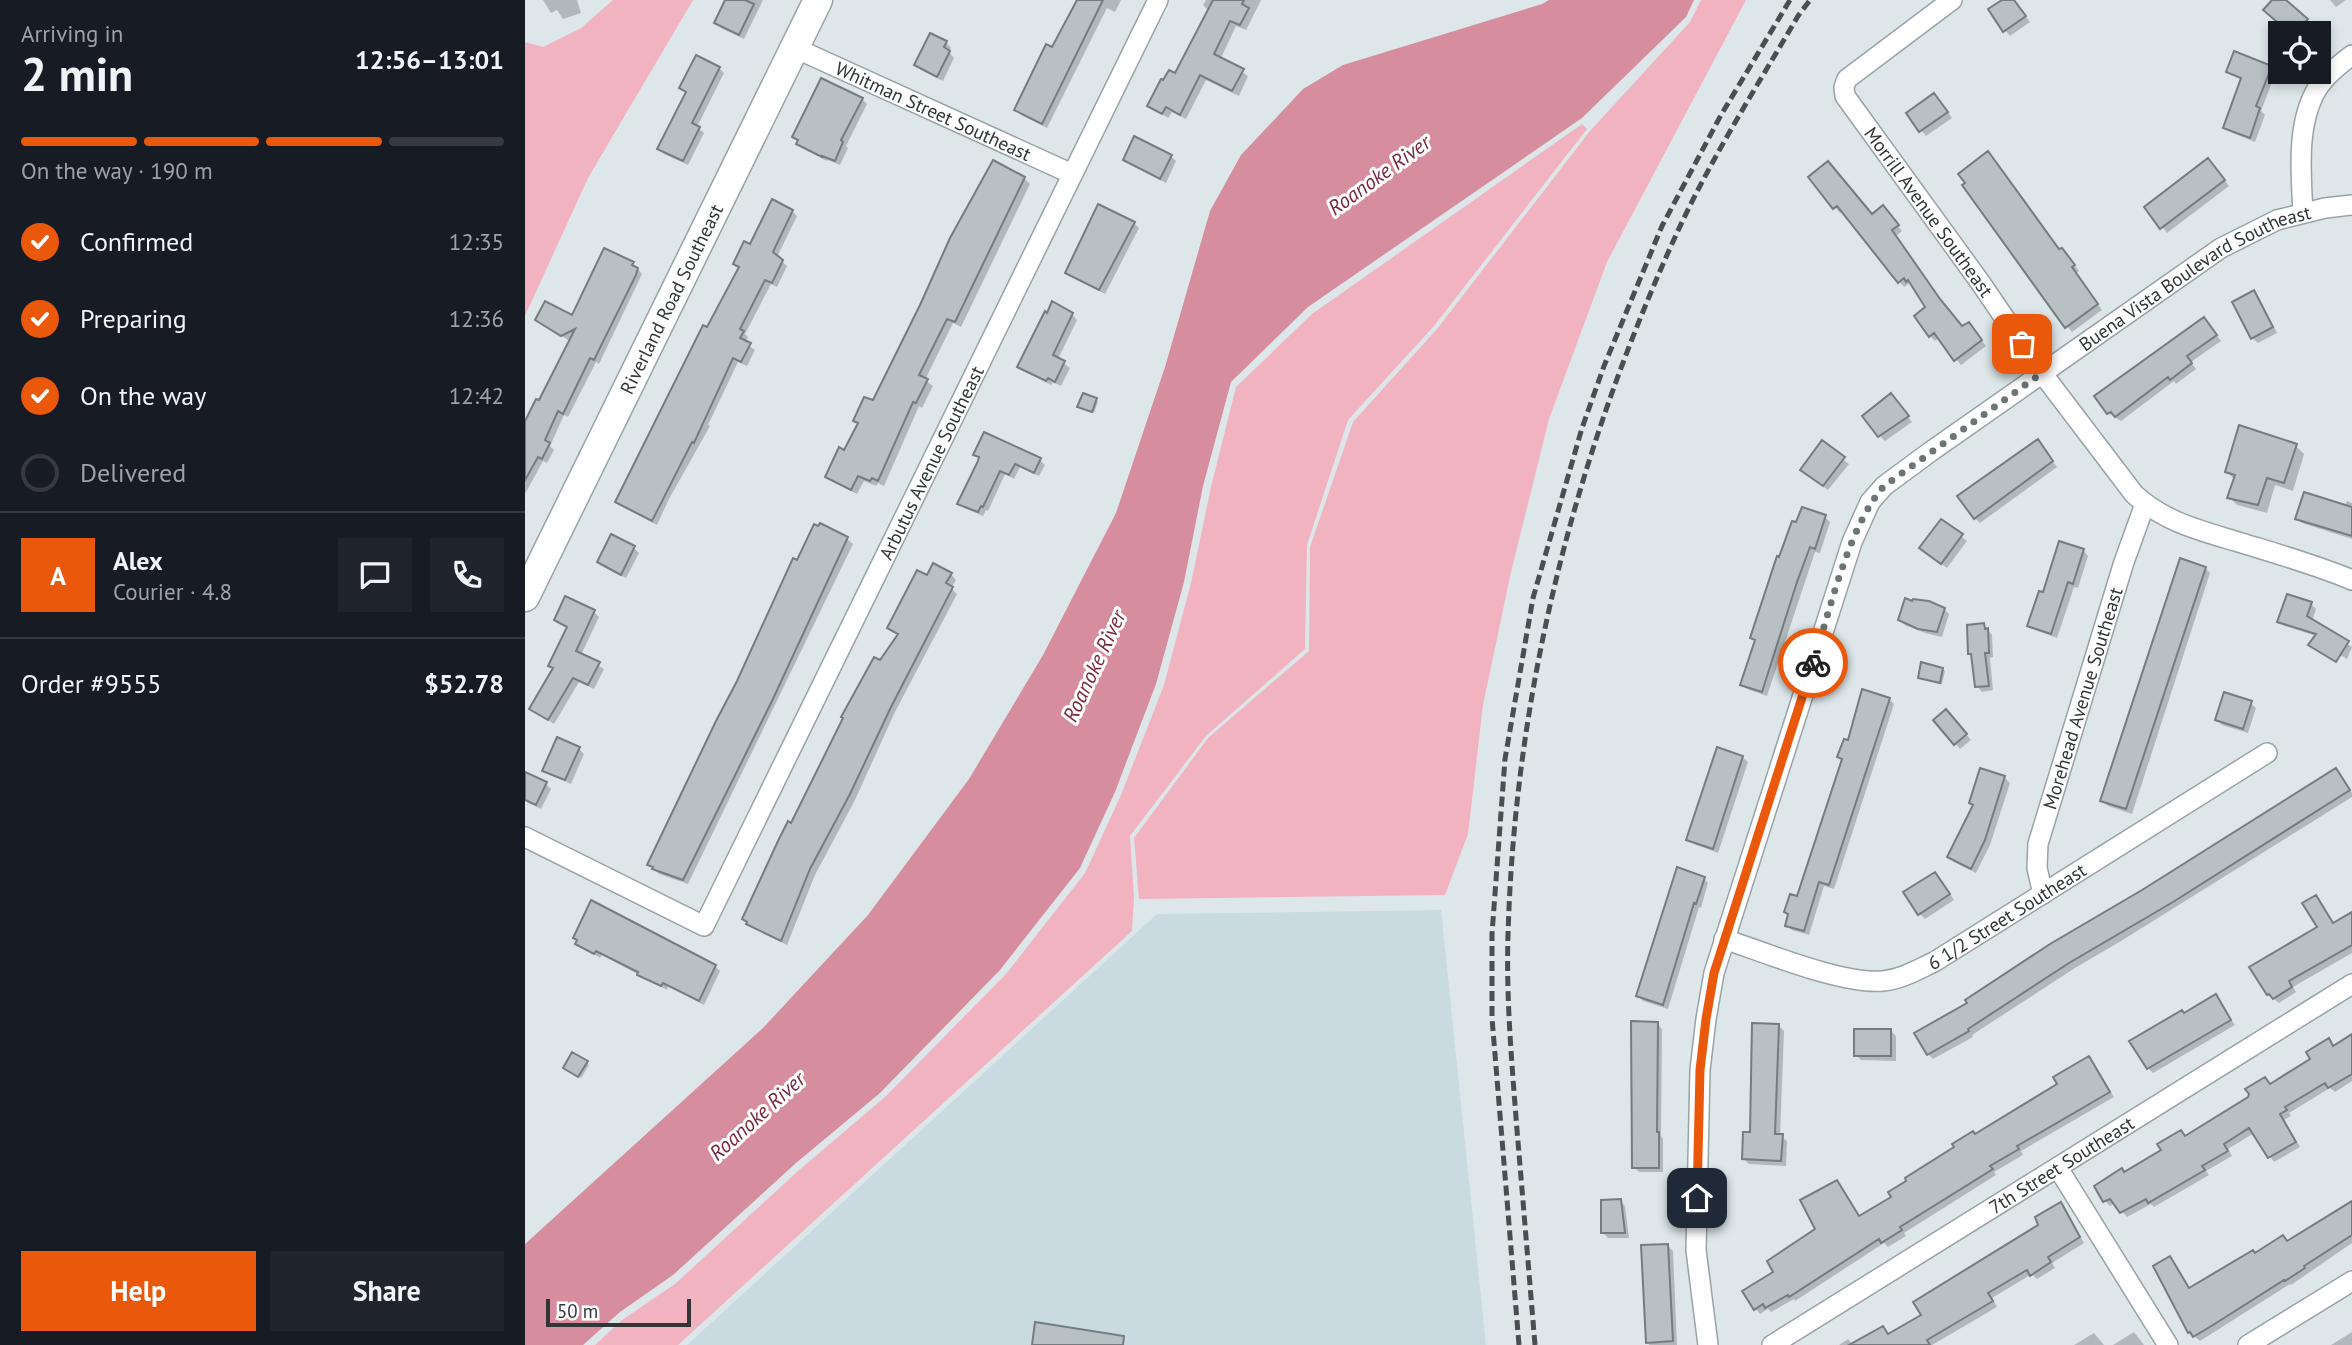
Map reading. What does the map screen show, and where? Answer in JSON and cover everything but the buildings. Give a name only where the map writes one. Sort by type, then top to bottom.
[{"type":"main road","name":"Riverland Road Southeast","points":[[525,597],[818,0]]},
{"type":"street","name":"Arbutus Avenue Southeast","points":[[525,837],[704,926],[1158,0]]},
{"type":"street","name":"Morrill Avenue Southeast","points":[[1952,0],[1847,79],[1845,96],[2116,474],[2145,504],[2179,524],[2352,580]]},
{"type":"street","name":"Whitman Street Southeast","points":[[795,47],[1072,174]]},
{"type":"street","points":[[2303,213],[2302,142],[2309,109],[2316,90],[2329,74],[2352,55]]},
{"type":"street","name":"Buena Vista Boulevard Southeast","points":[[1707,1345],[1696,1250],[1700,1070],[1714,973],[1852,542],[1870,502],[1884,486],[2221,248],[2277,220],[2352,205]]},
{"type":"street","name":"Morehead Avenue Southeast","points":[[2043,894],[2037,868],[2038,844],[2145,504]]},
{"type":"street","name":"6 1/2 Street Southeast","points":[[1724,939],[1850,978],[1883,981],[1904,976],[1934,962],[2267,753]]},
{"type":"street","name":"7th Street Southeast","points":[[1772,1345],[2352,984]]},
{"type":"street","points":[[2058,1168],[2168,1345]]},
{"type":"street","points":[[2248,1345],[2352,1281]]},
{"type":"shaded area","points":[[613,0],[693,0],[588,178],[525,316],[525,42],[543,47],[581,28]]},
{"type":"shaded area","points":[[1701,0],[1746,0],[1607,262],[1549,419],[1511,572],[1483,705],[1468,834],[1445,895],[1139,899],[1134,838],[1208,738],[1309,651],[1310,547],[1353,422],[1437,329],[1590,131],[1690,22]]},
{"type":"shaded area","points":[[1582,124],[1587,129],[1434,326],[1348,420],[1307,545],[1305,649],[1206,736],[1130,836],[1134,897],[1132,931],[678,1345],[595,1345],[622,1320],[675,1284],[798,1171],[885,1097],[1006,974],[1085,873],[1121,795],[1164,685],[1191,583],[1236,387],[1312,314]]},
{"type":"shaded area","points":[[1441,910],[1486,1345],[687,1345],[1157,914]]},
{"type":"water","name":"Roanoke River","points":[[1549,0],[1694,0],[1686,17],[1582,118],[1308,307],[1231,382],[1203,486],[1184,582],[1156,684],[1115,792],[1080,868],[1000,970],[880,1093],[796,1163],[673,1275],[620,1312],[583,1345],[525,1345],[525,1244],[763,1028],[868,915],[969,779],[1043,655],[1116,513],[1165,367],[1210,211],[1241,155],[1303,89],[1343,65]]},
{"type":"railway","points":[[1519,1345],[1492,1018],[1492,934],[1505,759],[1533,598],[1582,428],[1604,366],[1662,226],[1721,115],[1790,0]]},
{"type":"railway","points":[[1535,1345],[1511,1057],[1508,935],[1513,844],[1523,754],[1538,665],[1580,490],[1640,319],[1703,179],[1810,0]]},
{"type":"way so far","points":[[1813,663],[1852,542],[1870,502],[1884,486],[2042,373],[2022,344]]},
{"type":"route","points":[[1697,1198],[1700,1070],[1714,973],[1813,663]]}]
